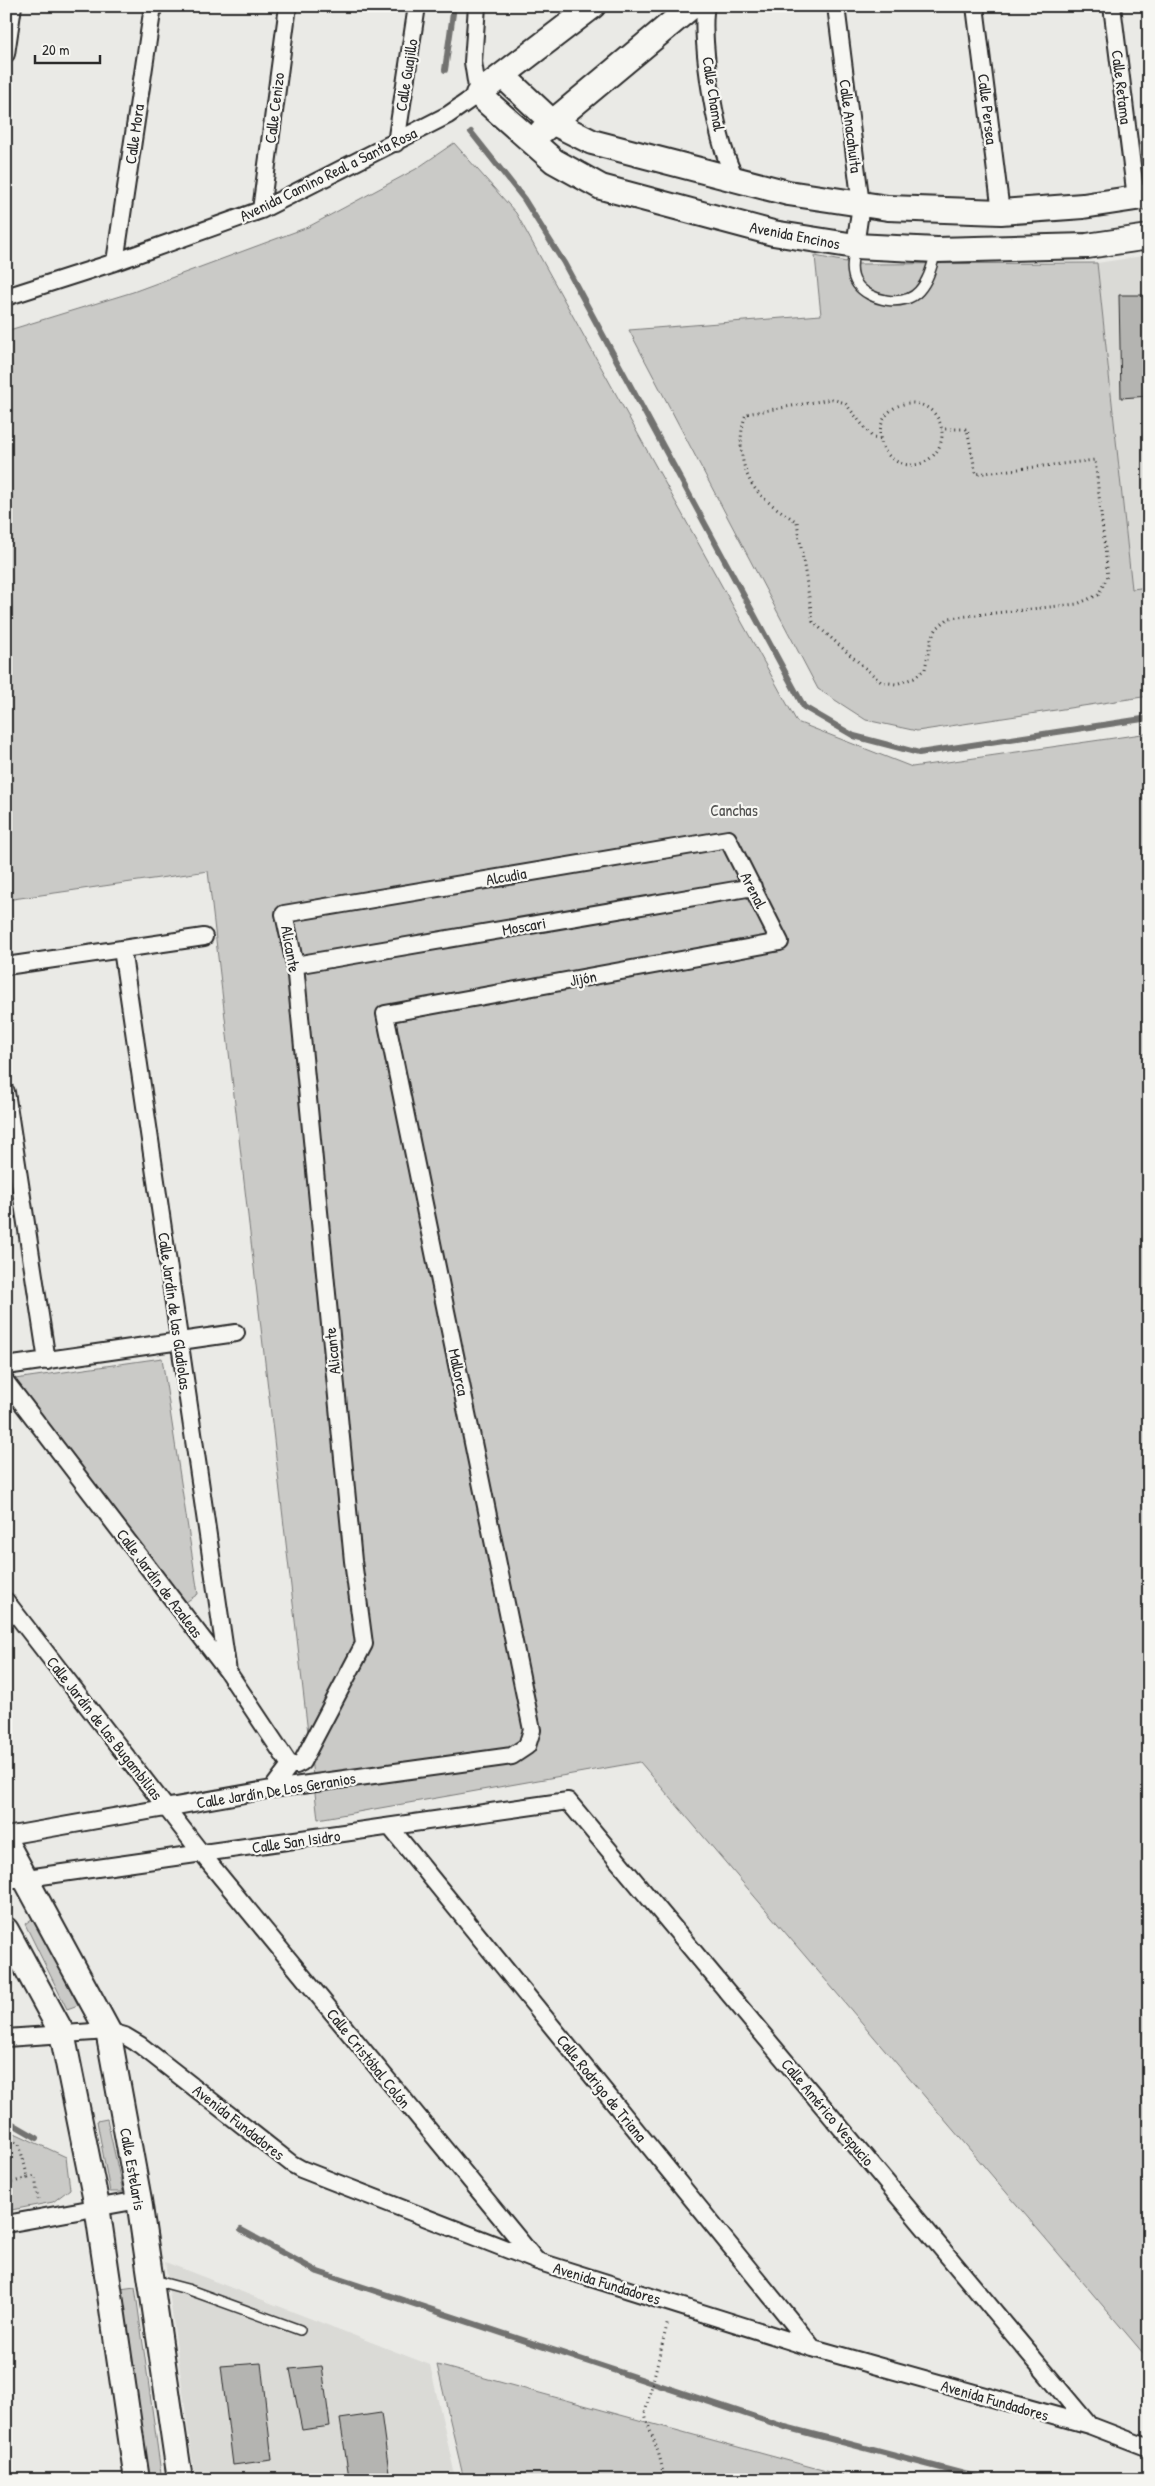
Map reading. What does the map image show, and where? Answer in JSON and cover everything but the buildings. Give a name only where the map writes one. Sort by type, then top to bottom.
[{"type":"street","points":[[6,54],[13,6]]},
{"type":"street","name":"Calle Mora","points":[[115,262],[152,6]]},
{"type":"street","name":"Calle Cenizo","points":[[261,210],[288,6]]},
{"type":"street","name":"Calle Guajillo","points":[[396,143],[417,6]]},
{"type":"street","points":[[477,6],[473,62],[478,94]]},
{"type":"street","name":"Avenida Camino Real a Santa Rosa","points":[[6,297],[115,262],[261,210],[448,115],[503,76],[593,6]]},
{"type":"street","points":[[531,141],[692,6]]},
{"type":"street","name":"Calle Chamal","points":[[706,6],[705,40],[717,118],[728,163],[737,179]]},
{"type":"street","name":"Calle Anacahuita","points":[[836,6],[862,205],[855,246]]},
{"type":"street","name":"Calle Persea","points":[[975,6],[1001,212]]},
{"type":"street","name":"Calle Retama","points":[[1112,6],[1142,197]]},
{"type":"street","points":[[473,62],[503,76],[552,122],[592,142],[788,193],[888,208],[1001,212],[1083,206],[1142,197]]},
{"type":"street","name":"Avenida Encinos","points":[[478,94],[554,161],[600,188],[773,232],[855,246],[937,250],[1087,246],[1149,237]]},
{"type":"street","name":"Arenal","points":[[728,839],[780,942]]},
{"type":"street","name":"Alcudia","points":[[284,914],[728,839]]},
{"type":"street","name":"Moscari","points":[[295,965],[753,887]]},
{"type":"street","name":"Alicante","points":[[284,914],[295,965],[353,1561],[364,1644],[302,1762],[296,1766],[290,1766]]},
{"type":"street","points":[[6,966],[204,937]]},
{"type":"street","name":"Jijón","points":[[385,1014],[780,942]]},
{"type":"street","name":"Calle Jardín de las Gladiolas","points":[[122,949],[228,1672]]},
{"type":"street","name":"Mallorca","points":[[385,1014],[532,1730]]},
{"type":"street","points":[[6,1092],[47,1361]]},
{"type":"street","points":[[6,1366],[236,1332]]},
{"type":"street","name":"Calle Jardín de Azaleas","points":[[6,1382],[228,1672],[290,1766]]},
{"type":"street","name":"Calle Jardín de las Bugambilias","points":[[6,1601],[202,1854]]},
{"type":"street","name":"Calle Jardín De Los Geranios","points":[[6,1836],[272,1789],[512,1756],[527,1746],[532,1730]]},
{"type":"street","points":[[272,1789],[290,1766]]},
{"type":"street","name":"Calle San Isidro","points":[[16,1879],[390,1827],[565,1800]]},
{"type":"street","name":"Calle Américo Vespucio","points":[[565,1800],[570,1802],[1089,2426]]},
{"type":"street","name":"Calle Rodrigo de Triana","points":[[390,1827],[813,2348]]},
{"type":"street","name":"Calle Estelaris","points":[[6,1843],[16,1879],[108,2031],[139,2200],[180,2480]]},
{"type":"street","name":"Calle Cristóbal Colón","points":[[202,1854],[537,2261]]},
{"type":"street","points":[[6,1930],[62,2033],[97,2206],[136,2480]]},
{"type":"street","points":[[6,2038],[108,2031]]},
{"type":"street","name":"Avenida Fundadores","points":[[108,2031],[125,2036],[140,2045],[292,2164],[537,2261],[813,2348],[1089,2426],[1149,2448]]},
{"type":"street","points":[[6,2224],[97,2206],[139,2200]]},
{"type":"lane","points":[[855,246],[852,266],[856,283],[868,295],[884,300],[905,300],[919,292],[929,275],[937,250]]},
{"type":"lane","points":[[151,2280],[186,2289],[300,2330]]},
{"type":"path","points":[[880,439],[873,438],[845,403],[832,399],[746,414],[740,428],[745,471],[757,492],[797,522],[813,622],[880,682],[896,684],[914,678],[925,669],[931,639],[936,628],[949,618],[1077,604],[1098,595],[1108,576],[1095,460],[976,474],[967,429],[942,429]]},
{"type":"path","points":[[900,405],[922,405],[934,414],[942,429],[938,448],[933,456],[916,465],[897,462],[889,456],[880,439],[880,428],[884,419],[891,410],[900,405]]},
{"type":"path","points":[[6,2138],[19,2144],[28,2178]]},
{"type":"path","points":[[6,2184],[35,2176],[41,2217]]},
{"type":"path","points":[[663,2480],[658,2447],[648,2427],[645,2413],[660,2346],[673,2304]]},
{"type":"shaded area","points":[[1149,255],[1149,587],[1132,589],[1097,263]]},
{"type":"shaded area","points":[[165,2262],[430,2365],[456,2480],[195,2480]]},
{"type":"green space","name":"Canchas","points":[[454,143],[516,213],[797,722],[912,767],[1149,733],[1149,2360],[640,1762],[318,1819],[208,871],[6,900],[6,331],[133,292],[308,227],[416,169]]},
{"type":"green space","points":[[815,256],[857,264],[1097,263],[1132,589],[1149,587],[1149,696],[917,731],[866,720],[818,689],[629,330],[821,315]]},
{"type":"green space","points":[[162,1358],[198,1594],[186,1602],[15,1379]]},
{"type":"green space","points":[[33,1918],[78,2005],[67,2009],[25,1924]]},
{"type":"green space","points":[[107,2119],[123,2192],[110,2192],[97,2121]]},
{"type":"green space","points":[[6,2129],[66,2157],[70,2189],[53,2202],[6,2211]]},
{"type":"green space","points":[[135,2287],[162,2480],[149,2480],[120,2289]]},
{"type":"green space","points":[[437,2365],[859,2480],[464,2480]]},
{"type":"waterway","points":[[445,70],[454,6]]},
{"type":"waterway","points":[[471,132],[524,199],[564,263],[804,707],[854,736],[919,753],[1149,718]]},
{"type":"waterway","points":[[6,2120],[37,2138]]},
{"type":"waterway","points":[[241,2230],[318,2272],[785,2427],[987,2480]]}]
